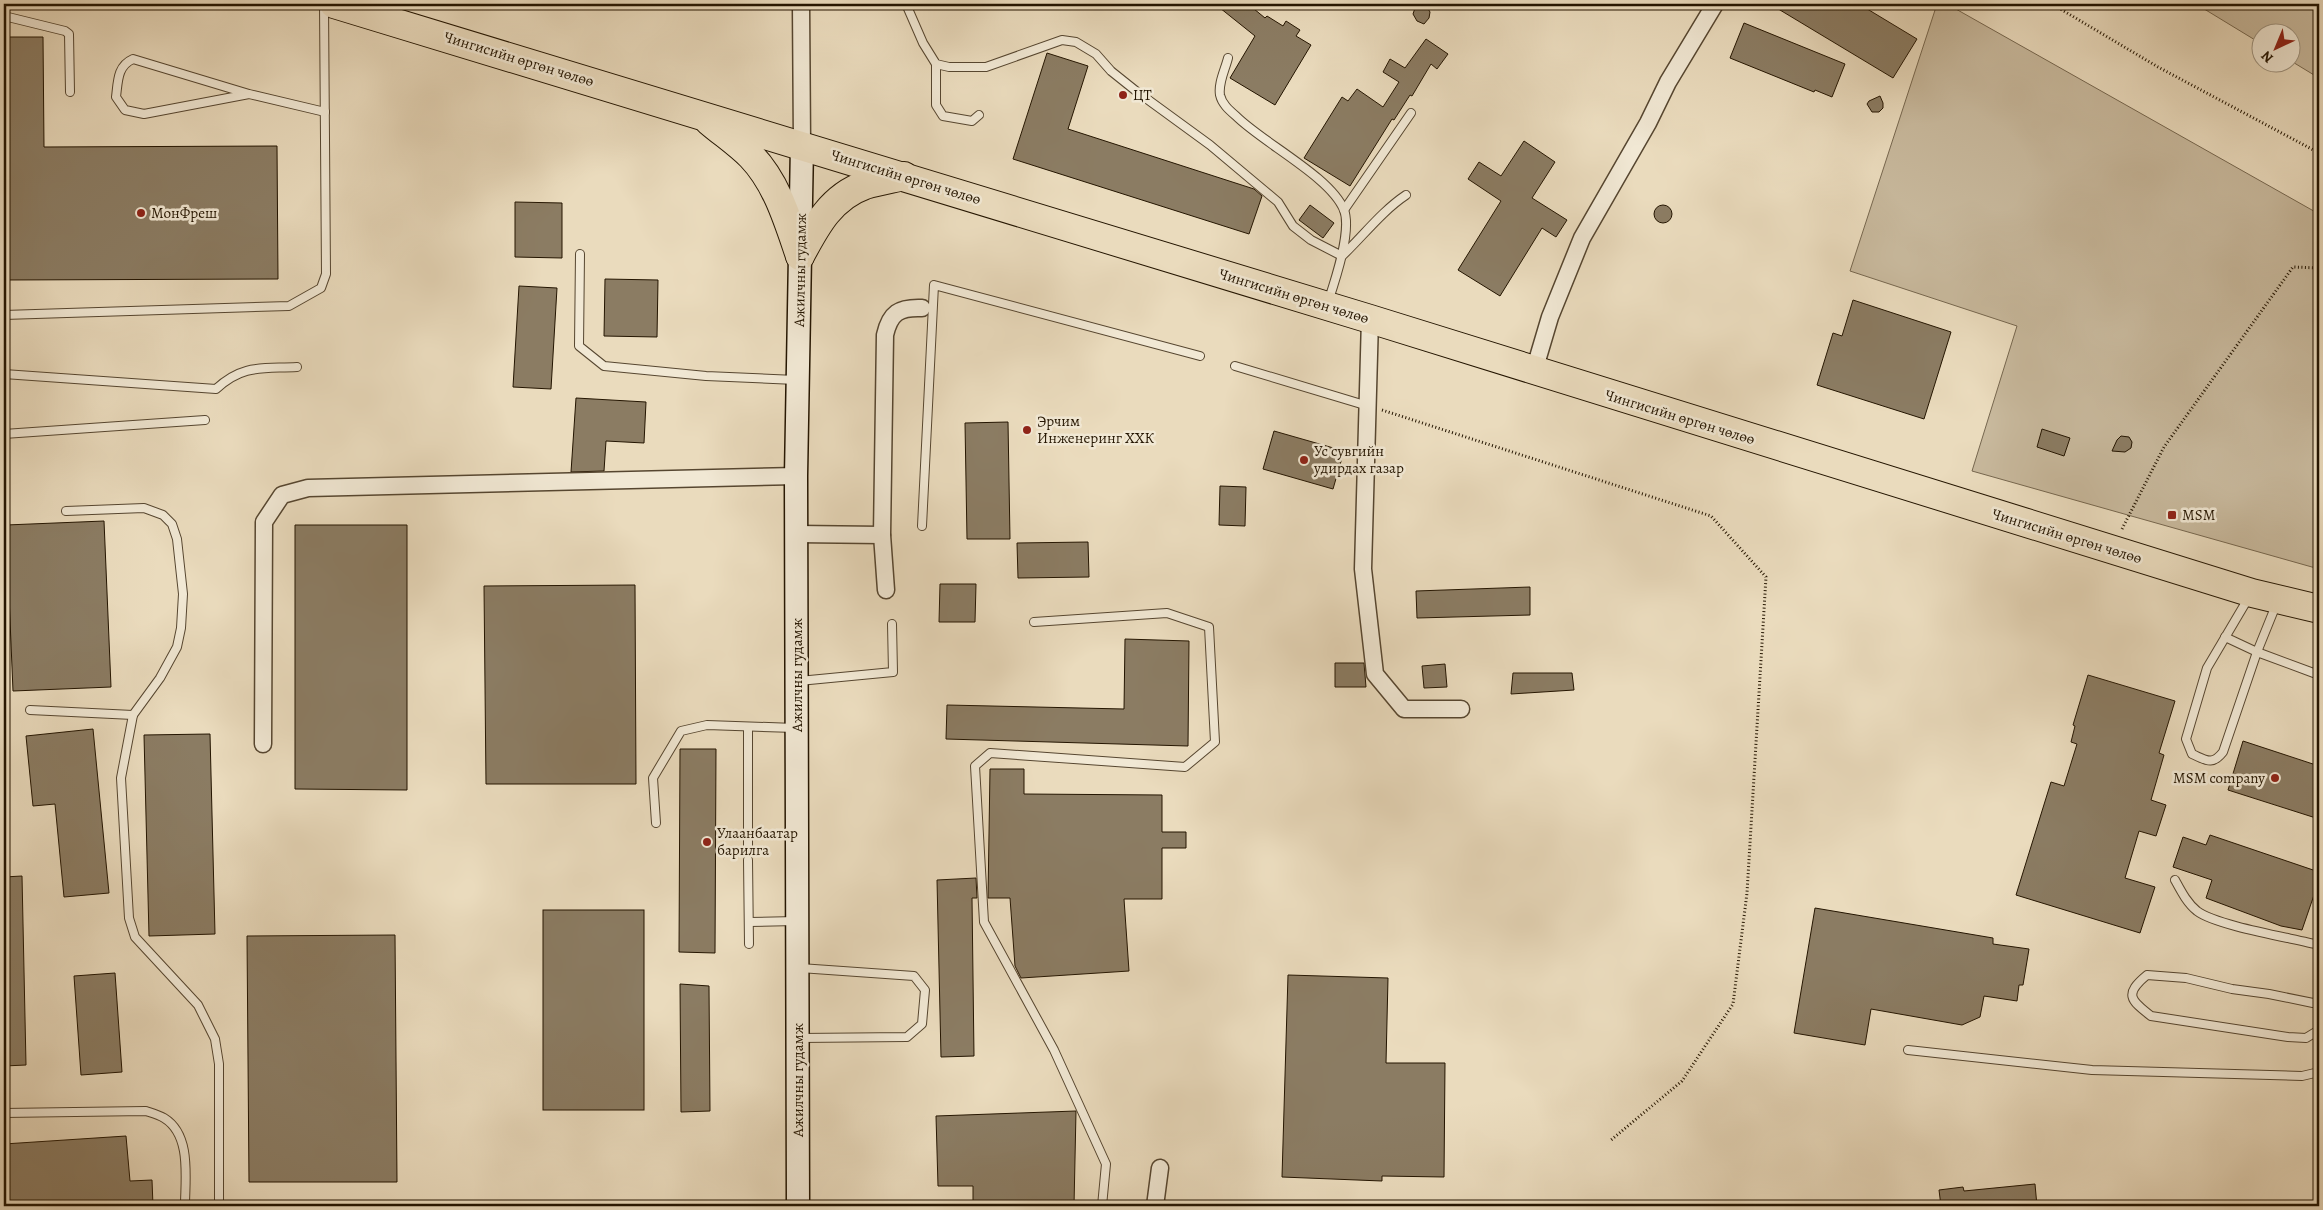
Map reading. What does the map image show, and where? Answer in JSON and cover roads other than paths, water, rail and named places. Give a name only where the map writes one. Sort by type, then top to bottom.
[{"type":"highway","name":"Чингисийн өргөн чөлөө","points":[[334,4],[701,114],[1370,319],[1534,372],[2252,593],[2319,608]]},
{"type":"highway","points":[[701,114],[750,156],[766,176],[782,206],[800,256]]},
{"type":"highway","points":[[800,256],[820,219],[832,206],[849,193],[865,185],[904,176]]},
{"type":"highway","name":"Чингисийн өргөн чөлөө","points":[[2252,593],[2319,619]]},
{"type":"main road","name":"Ажилчны гудамж","points":[[798,1206],[796,476],[802,145]]},
{"type":"street","points":[[801,4],[802,145]]},
{"type":"street","points":[[1534,372],[1550,317],[1582,238],[1648,123],[1668,82],[1715,4]]},
{"type":"street","points":[[886,590],[882,535],[883,364],[885,335],[888,322],[894,314],[904,309],[922,308]]},
{"type":"street","points":[[1370,319],[1364,569],[1375,674],[1404,709],[1461,709]]},
{"type":"street","points":[[263,744],[264,522],[282,495],[308,488],[796,476]]},
{"type":"street","points":[[797,534],[882,535]]},
{"type":"street","points":[[1155,1206],[1160,1168]]},
{"type":"lane","points":[[4,315],[289,306],[321,288],[326,274],[324,4]]},
{"type":"lane","points":[[906,4],[923,43],[936,64],[936,105],[944,116],[972,121],[979,116]]},
{"type":"lane","points":[[4,16],[65,31],[69,34],[70,92]]},
{"type":"lane","points":[[936,64],[949,67],[986,67],[1062,40],[1076,42],[1096,54],[1112,71],[1136,91],[1210,145],[1278,202],[1293,226],[1311,240],[1342,256]]},
{"type":"lane","points":[[1228,58],[1220,85],[1220,96],[1226,107],[1249,130],[1331,189],[1344,210],[1342,256],[1327,307]]},
{"type":"lane","points":[[249,94],[144,114],[125,110],[116,97],[120,69],[126,62],[133,59],[249,94],[325,112]]},
{"type":"lane","points":[[1344,210],[1411,113]]},
{"type":"lane","points":[[1342,256],[1370,230],[1392,205],[1406,196]]},
{"type":"lane","points":[[580,254],[579,346],[604,366],[706,376],[798,380]]},
{"type":"lane","points":[[922,526],[934,285],[1200,356]]},
{"type":"lane","points":[[1235,366],[1368,406]]},
{"type":"lane","points":[[4,374],[216,389],[229,377],[245,370],[297,367]]},
{"type":"lane","points":[[4,434],[205,420]]},
{"type":"lane","points":[[66,511],[144,508],[163,515],[172,524],[177,539],[183,594],[181,628],[177,647],[160,678],[133,715],[121,778],[129,918],[135,937],[198,1005],[215,1039],[219,1064],[219,1206]]},
{"type":"lane","points":[[2252,593],[2207,668],[2186,739],[2192,754],[2209,762],[2217,760],[2223,752],[2257,652],[2277,603]]},
{"type":"lane","points":[[1034,622],[1166,613],[1208,627],[1216,742],[1185,767],[990,752],[975,766],[984,922],[1054,1050],[1106,1164],[1102,1206]]},
{"type":"lane","points":[[797,682],[893,672],[892,624]]},
{"type":"lane","points":[[2225,636],[2257,652],[2319,675]]},
{"type":"lane","points":[[30,710],[133,715]]},
{"type":"lane","points":[[656,823],[653,778],[681,731],[707,725],[797,728]]},
{"type":"lane","points":[[748,727],[748,846]]},
{"type":"lane","points":[[748,860],[749,944]]},
{"type":"lane","points":[[2174,880],[2186,900],[2198,912],[2220,921],[2319,944]]},
{"type":"lane","points":[[748,922],[798,921]]},
{"type":"lane","points":[[798,968],[914,976],[925,990],[922,1024],[907,1037],[798,1038]]},
{"type":"lane","points":[[2319,1002],[2313,1003],[2232,989],[2186,978],[2148,975],[2132,990],[2131,997],[2135,1004],[2151,1016],[2288,1037],[2306,1038],[2319,1030]]},
{"type":"lane","points":[[1908,1050],[2092,1070],[2302,1076],[2319,1072]]},
{"type":"lane","points":[[4,1113],[146,1111],[166,1119],[178,1133],[184,1150],[185,1206]]},
{"type":"place","name":"ЦТ","points":[[1123,95]]},
{"type":"place","name":"МонФреш","points":[[141,213]]},
{"type":"place","name":"Эрчим Инженеринг ХХК","points":[[1027,430]]},
{"type":"place","name":"Ус сувгийн удирдах газар","points":[[1304,460]]},
{"type":"place","name":"MSM","points":[[2172,515]]},
{"type":"place","name":"MSM company","points":[[2275,778]]},
{"type":"place","name":"Улаанбаатар барилга","points":[[707,842]]}]
